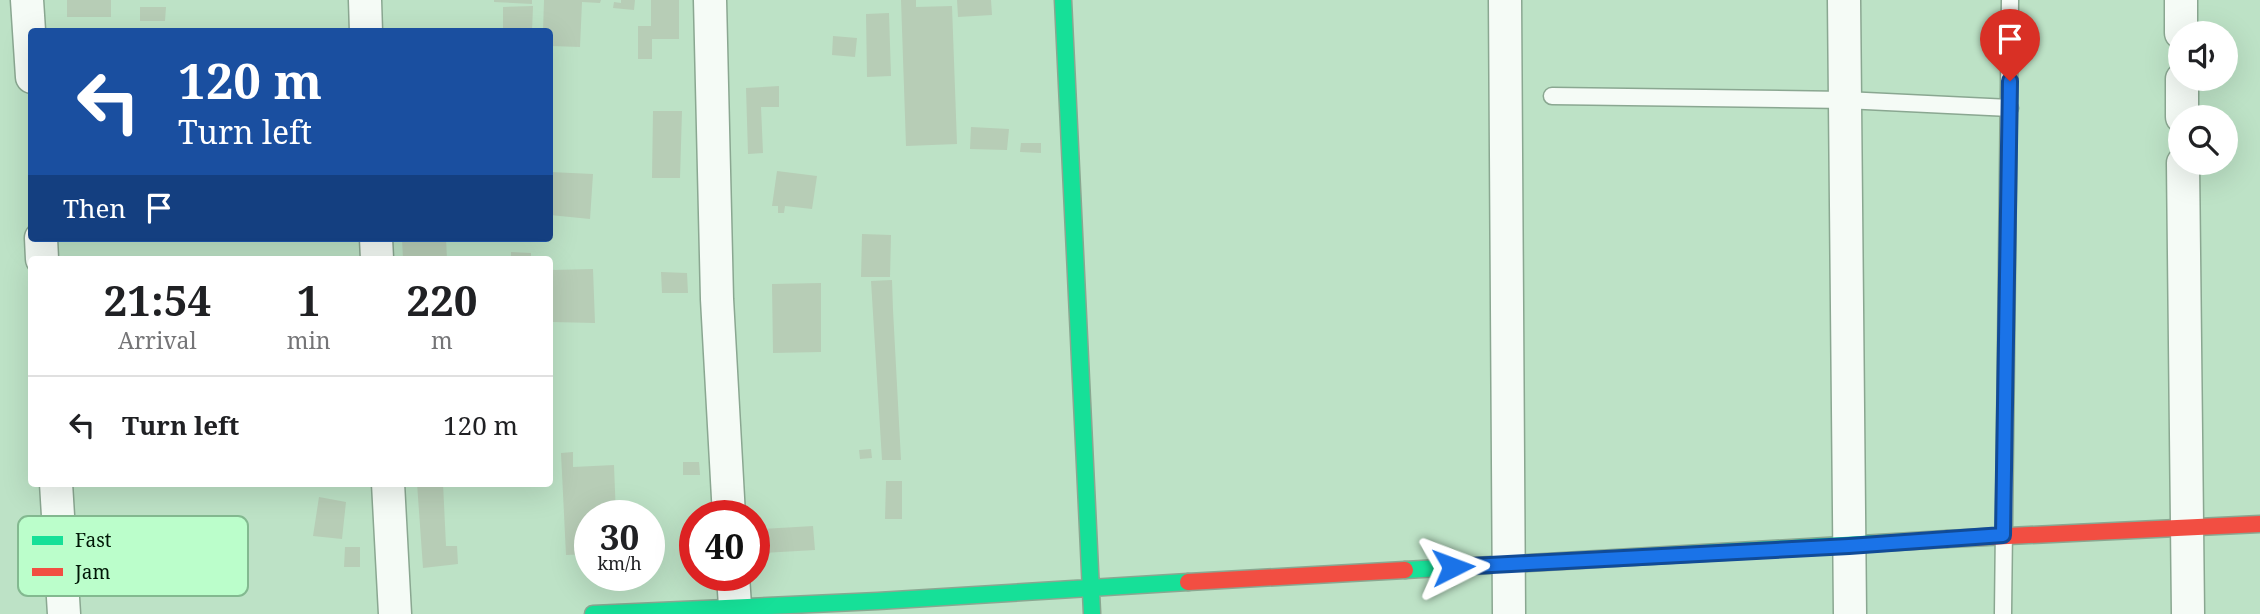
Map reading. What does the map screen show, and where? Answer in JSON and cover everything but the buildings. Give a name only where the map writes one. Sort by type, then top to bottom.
[{"type":"street","points":[[27,0],[29,28]]},
{"type":"street","points":[[365,0],[366,28]]},
{"type":"street","points":[[710,0],[717,299],[728,500]]},
{"type":"street","points":[[1063,0],[1091,614]]},
{"type":"street","points":[[1505,0],[1509,614]]},
{"type":"street","points":[[1844,0],[1850,614]]},
{"type":"street","points":[[2180,0],[2181,21]]},
{"type":"street","points":[[2183,175],[2188,614]]},
{"type":"street","points":[[56,487],[58,516]]},
{"type":"street","points":[[388,487],[395,614]]},
{"type":"street","points":[[593,614],[734,591],[878,608],[1090,587],[1849,546],[2003,535],[2260,524]]},
{"type":"street","points":[[63,596],[64,614]]},
{"type":"lane","points":[[2003,614],[2010,0]]},
{"type":"lane","points":[[1552,96],[1845,100],[2010,108]]},
{"type":"traffic: fast","points":[[1063,0],[1092,613]]},
{"type":"traffic: fast","points":[[1405,570],[1947,539]]},
{"type":"traffic: fast","points":[[593,614],[878,601],[1188,582]]},
{"type":"traffic: jam","points":[[1947,539],[2260,524]]},
{"type":"traffic: jam","points":[[1188,582],[1405,570]]},
{"type":"route","points":[[1453,567],[2003,535],[2010,81]]}]
